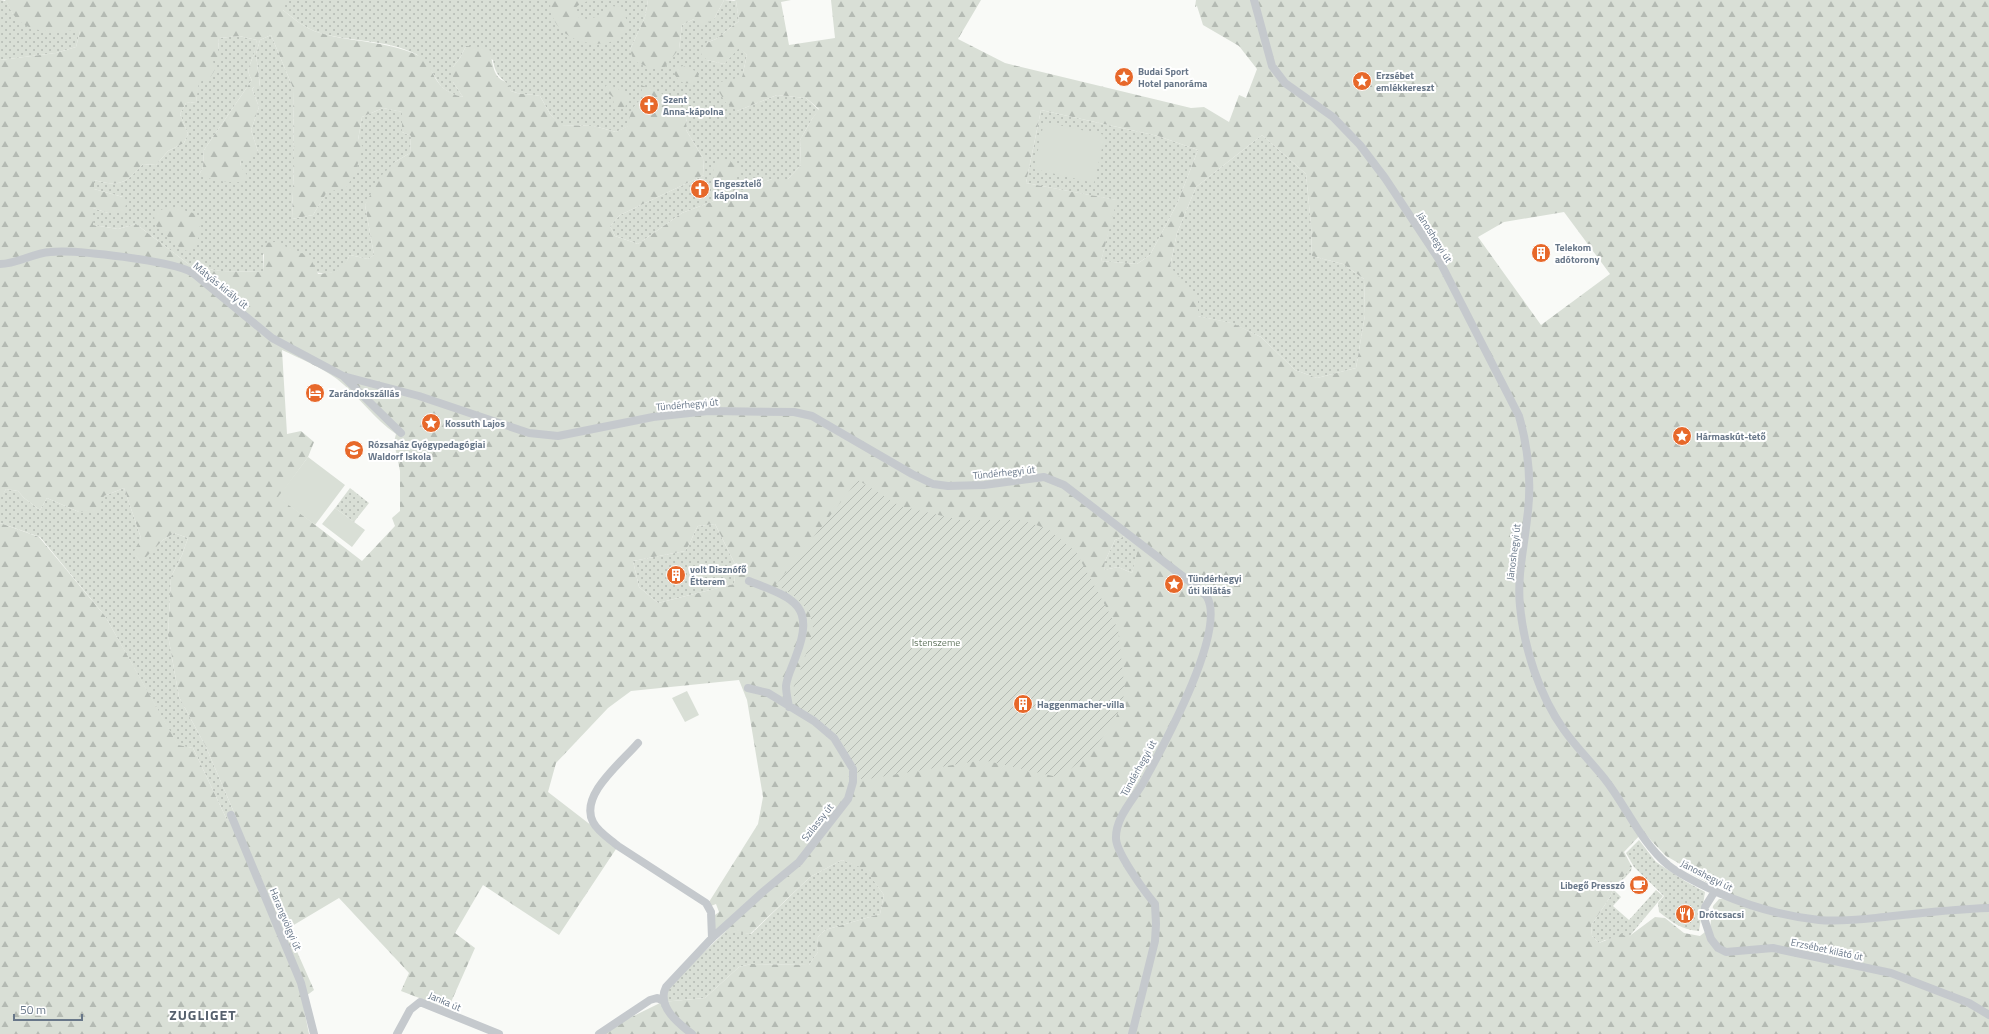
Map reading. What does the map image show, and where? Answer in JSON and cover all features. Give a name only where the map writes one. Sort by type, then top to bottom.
[{"type":"street","name":"Jánoshegyi út","points":[[1254,0],[1272,66],[1285,83],[1333,117],[1360,145],[1385,178],[1438,258],[1519,416],[1526,440],[1530,475],[1527,519],[1520,566],[1520,606],[1532,664],[1553,711],[1563,729],[1608,784],[1641,837],[1669,866],[1715,891],[1766,911],[1820,920],[1869,918],[1955,909],[1989,908]]},
{"type":"street","name":"Mátyás király út","points":[[0,264],[11,263],[38,253],[61,251],[127,258],[179,267],[193,273],[272,338],[343,376]]},
{"type":"street","points":[[343,376],[401,433]]},
{"type":"street","name":"Tündérhegyi út","points":[[343,376],[425,398],[529,433],[558,436],[653,417],[708,411],[794,412],[812,416],[912,474],[933,484],[948,486],[984,485],[1044,477],[1064,485],[1198,588],[1207,598],[1210,622],[1204,649],[1192,686],[1153,764],[1122,815],[1116,834],[1119,851],[1155,904],[1156,911],[1155,941],[1132,1034]]},
{"type":"street","points":[[749,581],[775,591],[796,603],[804,620],[802,640],[786,685],[789,707]]},
{"type":"street","name":"Szilassy út","points":[[664,1001],[663,993],[666,987],[712,938],[799,862],[848,799],[853,782],[853,769],[834,738],[814,721],[768,693],[748,688]]},
{"type":"street","points":[[638,743],[596,789],[592,799],[590,812],[593,823],[605,836],[618,846],[706,903],[711,912],[712,938]]},
{"type":"street","name":"Harangvölgyi út","points":[[231,815],[302,983],[314,1034]]},
{"type":"street","name":"Erzsébet kilátó út","points":[[1715,891],[1704,907],[1704,921],[1711,939],[1718,948],[1726,952],[1773,948],[1890,973],[1968,1003],[1989,1014]]},
{"type":"street","points":[[599,1034],[650,1000],[657,998],[664,1001],[675,1020],[692,1034]]},
{"type":"street","name":"Janka út","points":[[397,1034],[410,1010],[420,1002],[499,1034]]},
{"type":"green space","points":[[0,0],[6,1],[13,14],[80,31],[76,47],[56,53],[0,60]]},
{"type":"green space","points":[[5,0],[283,0],[283,10],[310,29],[332,36],[392,46],[415,54],[422,58],[427,64],[443,88],[451,93],[463,97],[453,82],[453,67],[460,58],[466,46],[489,48],[496,74],[500,79],[507,83],[511,91],[540,96],[550,114],[561,125],[594,126],[616,132],[628,126],[632,110],[643,98],[641,85],[670,97],[687,115],[686,130],[703,158],[704,175],[620,215],[610,226],[615,236],[638,244],[682,213],[772,179],[788,179],[801,165],[800,140],[819,109],[806,98],[777,95],[737,111],[725,102],[718,90],[720,82],[742,77],[747,55],[739,48],[724,64],[707,60],[701,54],[706,43],[716,39],[739,21],[736,1],[734,0],[791,0],[781,2],[789,45],[835,38],[831,0],[981,0],[958,39],[1005,63],[1191,108],[1204,107],[1229,122],[1239,95],[1246,98],[1257,69],[1239,46],[1203,25],[1197,6],[1195,7],[1196,0],[1989,0],[1989,1034],[597,1034],[662,1002],[705,998],[739,967],[751,964],[809,965],[818,952],[817,938],[825,930],[880,914],[884,895],[865,869],[842,860],[810,877],[750,934],[715,929],[715,915],[719,912],[716,904],[711,906],[709,902],[758,824],[763,797],[747,700],[739,680],[631,691],[608,708],[556,763],[548,792],[618,846],[559,935],[483,885],[455,933],[475,948],[448,1009],[401,991],[409,973],[339,898],[287,929],[314,990],[302,999],[309,1034],[0,1034],[0,523],[39,537],[105,616],[178,745],[193,748],[227,820],[236,817],[206,747],[179,697],[168,635],[171,577],[182,555],[188,538],[174,533],[163,540],[141,562],[133,553],[141,538],[124,488],[104,496],[97,512],[79,512],[47,498],[40,510],[24,498],[18,491],[6,489],[2,497],[0,497],[0,60],[56,53],[76,47],[80,31],[44,31],[28,26],[20,22],[13,14]],"holes":[[[271,35],[293,88],[294,162],[292,219],[313,215],[327,192],[346,188],[355,173],[363,147],[358,140],[362,117],[383,108],[402,112],[402,132],[411,136],[410,153],[395,162],[379,178],[365,205],[374,255],[368,259],[350,255],[344,265],[338,270],[318,274],[310,257],[275,242],[264,243],[264,272],[221,271],[191,266],[136,224],[118,229],[93,225],[93,208],[108,213],[123,213],[127,202],[123,197],[94,189],[94,180],[110,183],[122,182],[131,176],[143,164],[156,165],[168,151],[184,143],[188,134],[180,114],[186,103],[196,102],[199,82],[209,79],[215,70],[213,61],[219,61],[222,56],[218,50],[219,38],[239,36],[257,40],[249,70],[252,80],[204,150],[203,167],[199,175],[219,181],[229,182],[240,182],[247,175],[240,166],[241,160],[250,159],[258,152],[251,130],[259,107],[252,89],[255,86],[260,87],[256,54],[260,40]],[[1041,110],[1158,136],[1198,150],[1177,204],[1150,255],[1137,264],[1101,261],[1117,200],[1026,183]],[[1262,135],[1306,174],[1311,225],[1312,256],[1343,264],[1364,279],[1365,315],[1356,368],[1317,378],[1295,370],[1261,337],[1232,323],[1198,316],[1198,296],[1170,267],[1177,233],[1196,187]],[[1564,212],[1610,274],[1541,325],[1478,237],[1504,222]],[[282,350],[318,367],[337,379],[396,434],[394,442],[400,471],[400,511],[392,518],[395,526],[362,561],[279,497],[308,457],[314,442],[301,431],[287,434]],[[715,524],[736,566],[734,584],[658,603],[639,587],[633,561],[685,551],[698,526]],[[1125,536],[1138,549],[1132,573],[1118,567],[1104,570],[1105,561],[1115,540]],[[1643,832],[1666,856],[1689,869],[1702,866],[1710,871],[1731,891],[1727,899],[1719,899],[1713,906],[1710,928],[1700,936],[1684,933],[1665,918],[1655,917],[1628,937],[1621,934],[1599,943],[1592,936],[1591,926],[1610,897],[1614,887],[1632,867],[1624,852]]]},
{"type":"green space","points":[[283,0],[648,0],[645,17],[630,50],[679,49],[682,25],[694,19],[714,19],[724,0],[736,1],[739,21],[716,39],[706,43],[707,60],[724,64],[739,47],[747,55],[737,111],[777,95],[806,98],[819,110],[800,140],[801,165],[788,179],[772,179],[682,213],[638,244],[615,236],[610,226],[620,215],[704,175],[703,158],[686,130],[687,115],[643,98],[636,104],[633,110],[630,117],[629,126],[616,132],[594,126],[560,125],[550,114],[540,96],[511,91],[498,75],[493,60],[466,46],[460,58],[453,67],[453,82],[463,97],[443,88],[429,68],[416,54],[393,46],[332,36],[310,29],[283,10]]},
{"type":"green space","points":[[550,0],[591,0],[580,4],[574,9],[578,17],[587,19],[601,16],[605,8],[612,6],[619,7],[627,22],[624,34],[614,41],[598,44],[581,41],[565,33],[554,20]]},
{"type":"green space","points":[[648,0],[724,0],[714,19],[704,25],[694,19],[682,25],[679,49],[663,69],[650,68],[634,61],[630,50],[645,17]]},
{"type":"green space","points":[[271,35],[293,88],[294,162],[292,219],[313,215],[358,140],[362,117],[383,108],[403,112],[402,132],[411,136],[410,153],[395,162],[365,205],[374,255],[368,259],[350,255],[344,266],[337,271],[327,273],[305,270],[263,254],[264,272],[221,271],[191,266],[136,224],[118,229],[93,225],[93,208],[108,213],[123,197],[94,189],[94,180],[110,183],[122,182],[131,176],[143,164],[156,165],[168,151],[184,143],[188,134],[180,114],[186,103],[196,102],[198,82],[218,50],[219,38],[239,36],[257,40],[249,70],[252,80],[204,150],[203,167],[199,175],[240,166],[241,160],[258,152],[251,130],[259,107],[252,89],[255,86],[260,86],[256,54],[260,40]]},
{"type":"green space","points":[[683,66],[698,72],[699,79],[692,83],[685,83],[679,80],[674,73],[676,68]]},
{"type":"green space","points":[[608,84],[624,92],[628,97],[625,108],[614,107],[613,97],[608,93],[605,87]]},
{"type":"green space","points":[[1041,110],[1158,136],[1198,150],[1177,204],[1150,255],[1137,264],[1101,261],[1116,200],[1026,183]]},
{"type":"green space","points":[[1044,122],[1105,135],[1094,183],[1034,169]]},
{"type":"green space","points":[[1262,135],[1306,174],[1311,225],[1312,256],[1343,264],[1364,279],[1365,315],[1356,368],[1317,378],[1295,370],[1261,337],[1231,323],[1198,316],[1170,267],[1177,233],[1196,187]]},
{"type":"green space","points":[[729,160],[740,170],[739,174],[732,183],[718,188],[714,185],[713,166],[719,161]]},
{"type":"green space","points":[[173,207],[193,213],[198,217],[200,223],[200,235],[192,250],[187,251],[180,248],[155,225],[154,214],[163,209]]},
{"type":"green space","points":[[308,457],[345,485],[315,525],[278,497]]},
{"type":"green space","name":"Istenszeme","points":[[858,480],[900,506],[960,520],[1021,520],[1048,529],[1076,552],[1118,629],[1125,692],[1114,723],[1087,756],[1064,774],[1057,777],[983,760],[862,780],[840,743],[801,710],[795,701],[793,690],[809,646],[813,627],[809,611],[793,595],[776,585]]},
{"type":"green space","points":[[124,488],[141,538],[134,553],[140,561],[163,540],[174,533],[188,538],[182,555],[171,577],[168,635],[179,697],[206,747],[236,817],[227,820],[193,748],[178,746],[105,616],[40,537],[0,523],[0,497],[6,489],[18,491],[24,498],[40,510],[47,498],[79,512],[104,496]]},
{"type":"green space","points":[[350,488],[369,503],[354,522],[335,508]]},
{"type":"green space","points":[[335,508],[365,530],[352,547],[322,524]]},
{"type":"green space","points":[[715,524],[736,566],[734,584],[658,603],[639,587],[633,561],[685,551],[698,526]]},
{"type":"green space","points":[[1125,536],[1139,549],[1132,573],[1118,567],[1104,570],[1105,561],[1115,540]]},
{"type":"green space","points":[[687,691],[699,715],[685,722],[672,698]]},
{"type":"green space","points":[[1711,839],[1721,880],[1717,888],[1690,873]]},
{"type":"green space","points":[[1639,840],[1656,862],[1705,892],[1699,931],[1682,927],[1659,912],[1658,903],[1664,896],[1634,867],[1626,853]]},
{"type":"green space","points":[[842,860],[865,868],[884,895],[880,914],[825,930],[817,938],[818,952],[809,965],[751,964],[739,967],[705,998],[662,1002],[671,984],[727,930],[751,934],[810,877]]},
{"type":"green space","points":[[1632,867],[1631,871],[1614,890],[1621,897],[1613,906],[1629,920],[1656,890],[1663,896],[1628,938],[1605,940],[1599,943],[1592,936],[1591,926],[1610,897],[1614,887]]},
{"type":"place","name":"Budai Sport Hotel panoráma","points":[[1124,77]]},
{"type":"place","name":"Erzsébet emlékkereszt","points":[[1362,81]]},
{"type":"place","name":"Szent Anna-kápolna","points":[[649,105]]},
{"type":"place","name":"Engesztelő kápolna","points":[[700,189]]},
{"type":"place","name":"Telekom adótorony","points":[[1541,253]]},
{"type":"place","name":"Zarándokszállás","points":[[315,393]]},
{"type":"place","name":"Kossuth Lajos","points":[[431,423]]},
{"type":"place","name":"Hármaskút-tető","points":[[1682,436]]},
{"type":"place","name":"Rózsaház Gyógypedagógiai Waldorf Iskola","points":[[354,450]]},
{"type":"place","name":"volt Disznófő Étterem","points":[[676,575]]},
{"type":"place","name":"Tündérhegyi úti kilátás","points":[[1174,584]]},
{"type":"place","name":"Haggenmacher-villa","points":[[1023,704]]},
{"type":"place","name":"Libegő Presszó","points":[[1639,885]]},
{"type":"place","name":"Drótcsacsi","points":[[1685,914]]},
{"type":"district","name":"ZUGLIGET","points":[[203,1015]]}]
